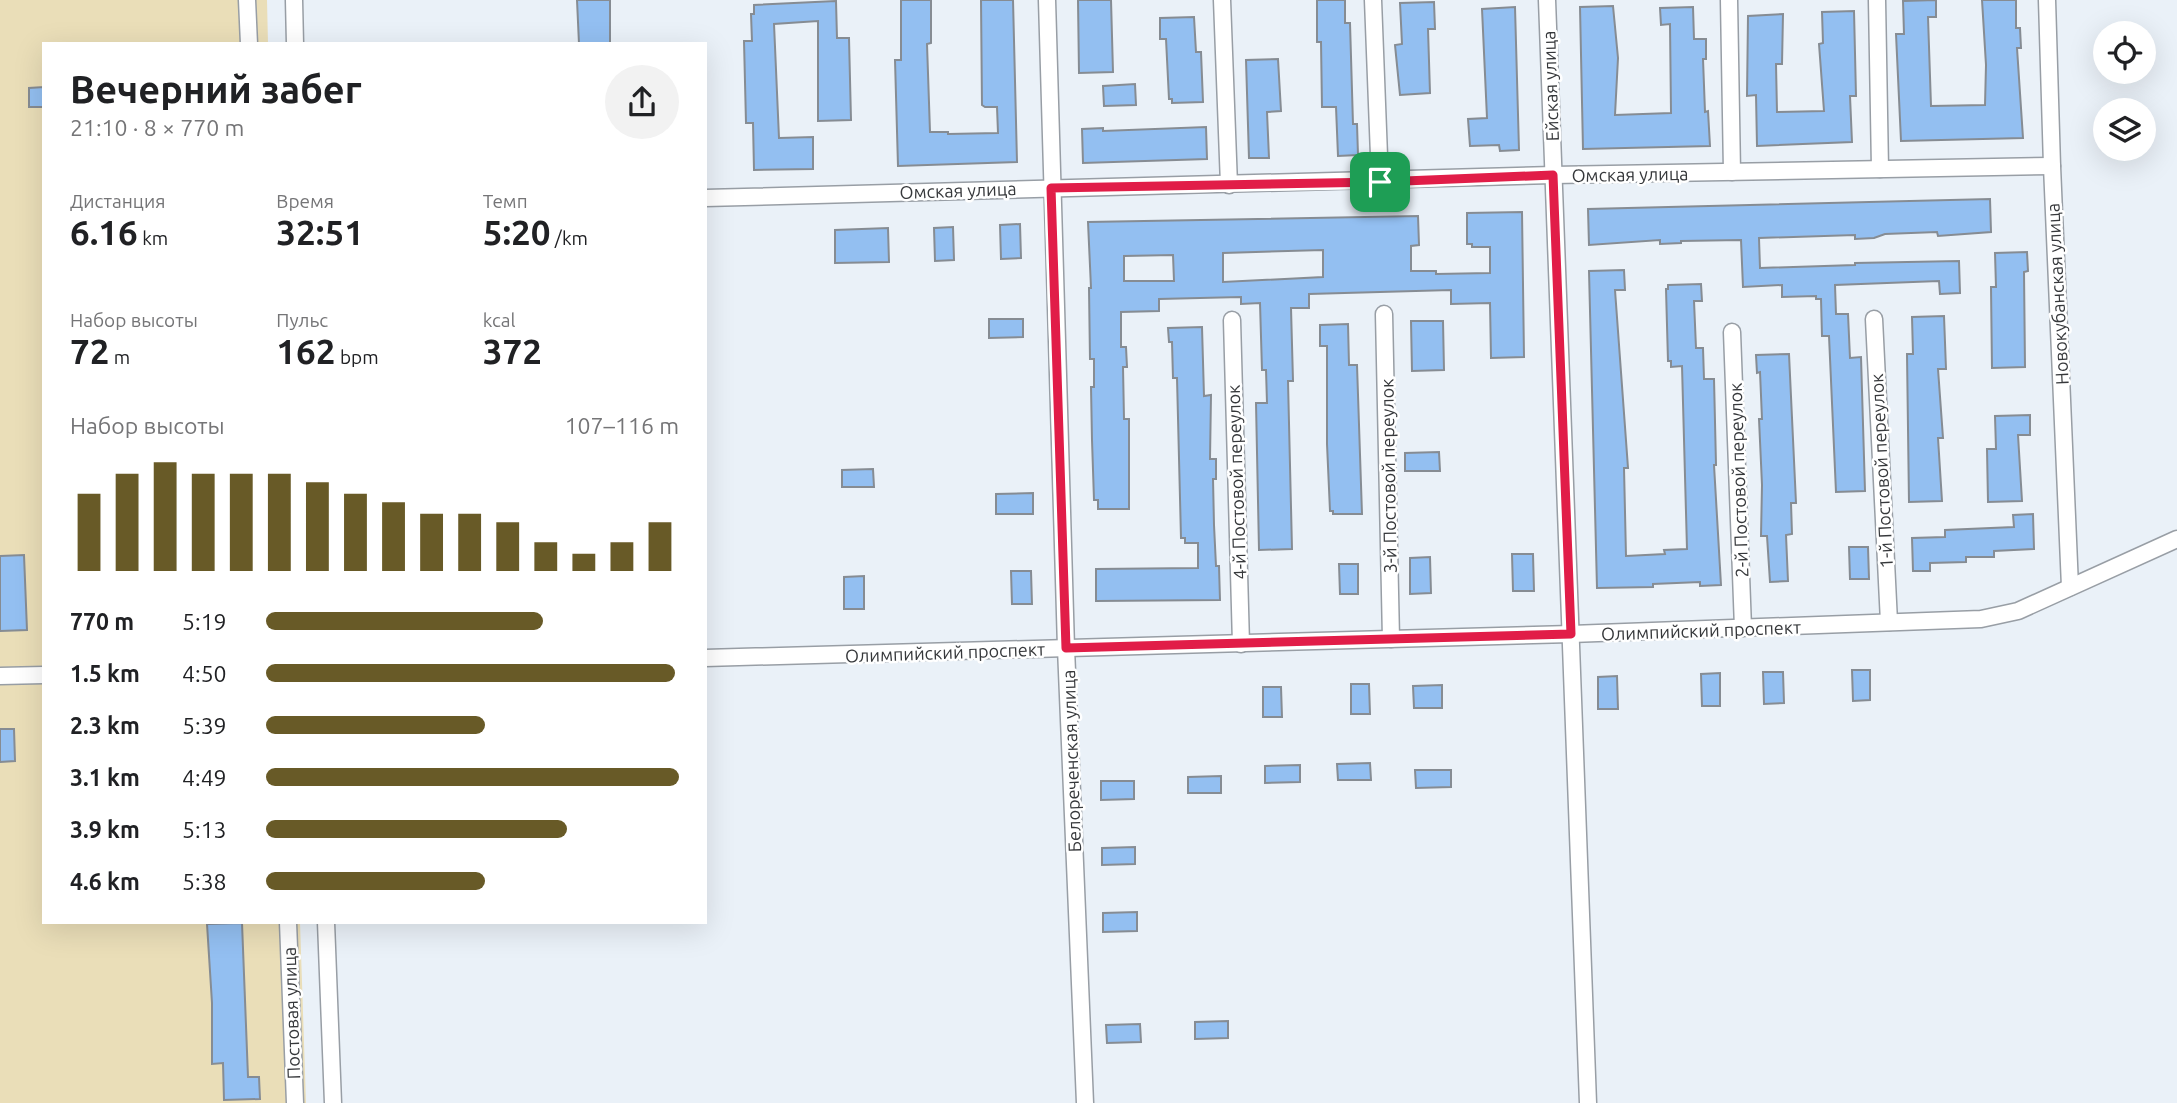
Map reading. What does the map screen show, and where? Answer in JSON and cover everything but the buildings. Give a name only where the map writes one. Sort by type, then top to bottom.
[{"type":"street","points":[[247,0],[249,42]]},
{"type":"street","points":[[294,0],[295,42]]},
{"type":"street","name":"Белореченская улица","points":[[1047,0],[1066,648],[1085,1103]]},
{"type":"street","points":[[1222,0],[1229,185]]},
{"type":"street","points":[[1373,0],[1380,182]]},
{"type":"street","name":"Ейская улица","points":[[1547,0],[1588,1103]]},
{"type":"street","points":[[1729,0],[1732,172]]},
{"type":"street","points":[[1878,0],[1880,169]]},
{"type":"street","name":"Новокубанская улица","points":[[2047,0],[2070,587]]},
{"type":"street","name":"Омская улица","points":[[707,198],[1380,182],[1553,175],[2052,166]]},
{"type":"street","name":"3-й Постовой переулок","points":[[1384,314],[1391,639]]},
{"type":"street","name":"1-й Постовой переулок","points":[[1874,319],[1889,622]]},
{"type":"street","name":"4-й Постовой переулок","points":[[1232,320],[1241,643]]},
{"type":"street","name":"2-й Постовой переулок","points":[[1732,332],[1743,628]]},
{"type":"street","name":"Олимпийский проспект","points":[[707,658],[1571,634],[1981,619],[2018,611],[2177,540]]},
{"type":"street","points":[[0,676],[42,675]]},
{"type":"street","name":"Постовая улица","points":[[288,924],[295,1103]]},
{"type":"street","points":[[326,924],[332,1103]]},
{"type":"shaded area","points":[[0,0],[267,0],[268,42],[42,42],[42,924],[300,924],[306,1103],[0,1103]]},
{"type":"route","points":[[1553,175],[1571,634],[1066,648],[1051,188],[1380,182],[1553,175]]}]
